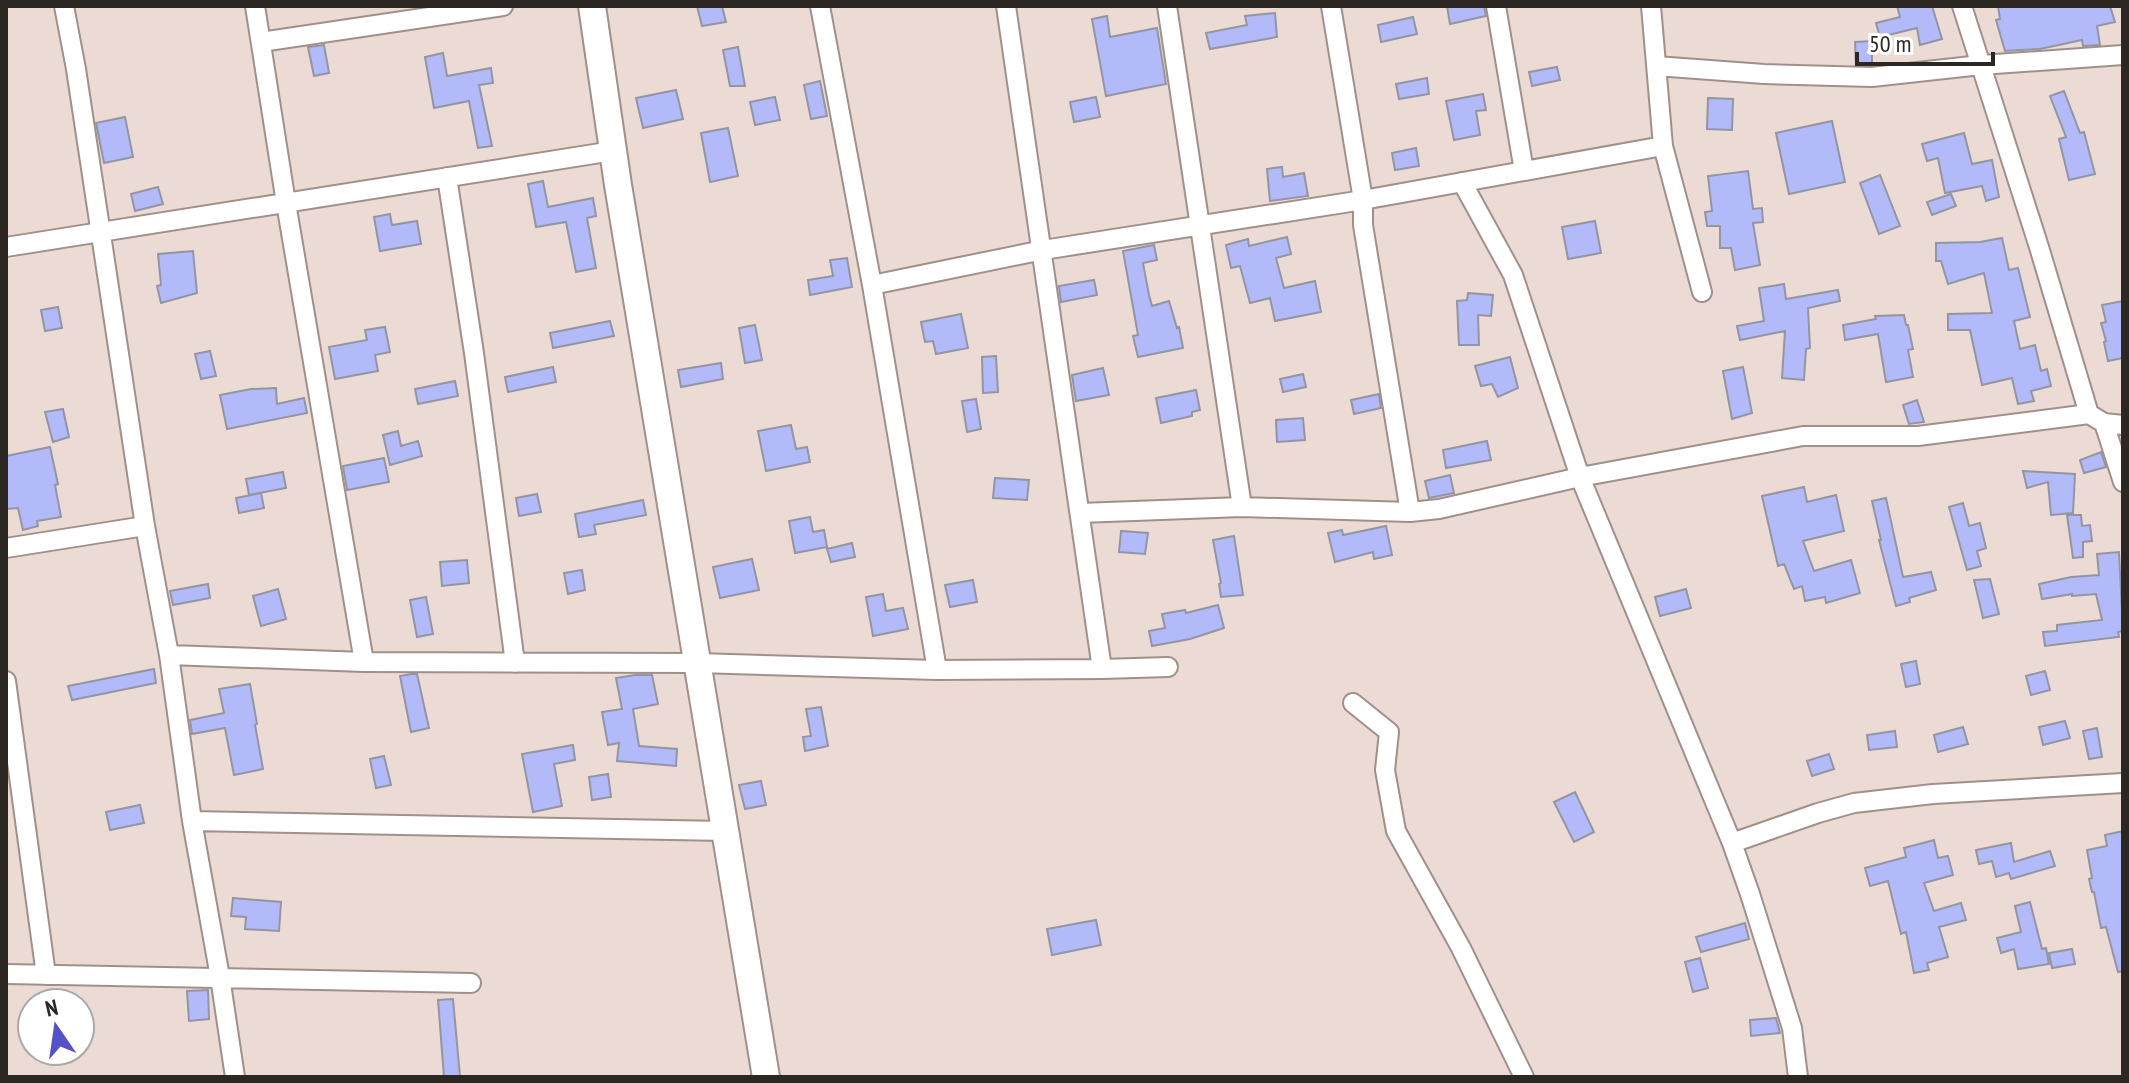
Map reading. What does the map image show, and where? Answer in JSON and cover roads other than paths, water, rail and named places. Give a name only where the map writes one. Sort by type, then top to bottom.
[{"type":"street","points":[[64,6],[235,1077]]},
{"type":"street","points":[[255,6],[364,662]]},
{"type":"street","points":[[261,42],[503,6]]},
{"type":"street","points":[[592,6],[613,151],[766,1077]]},
{"type":"street","points":[[820,6],[872,285],[937,670]]},
{"type":"street","points":[[1006,6],[1102,669]]},
{"type":"street","points":[[1167,6],[1242,507]]},
{"type":"street","points":[[1331,6],[1410,512]]},
{"type":"street","points":[[1496,6],[1524,171]]},
{"type":"street","points":[[1651,6],[1663,146],[1702,292]]},
{"type":"street","points":[[1962,6],[2105,420],[2123,482]]},
{"type":"street","points":[[1656,66],[1764,74],[1872,77],[1981,65],[2123,55]]},
{"type":"street","points":[[872,285],[1043,250],[1363,200],[1663,146]]},
{"type":"street","points":[[6,247],[613,151]]},
{"type":"street","points":[[447,177],[515,663]]},
{"type":"street","points":[[1462,182],[1513,275],[1580,477],[1732,843],[1792,1028],[1798,1077]]},
{"type":"street","points":[[1080,513],[1242,507],[1410,512],[1439,509],[1580,477],[1803,436],[1918,436],[2105,420]]},
{"type":"street","points":[[6,548],[145,526]]},
{"type":"street","points":[[169,655],[364,662],[697,663],[937,670],[1168,667]]},
{"type":"street","points":[[6,681],[46,975]]},
{"type":"street","points":[[1353,703],[1389,732],[1385,770],[1396,831],[1461,948],[1524,1077]]},
{"type":"street","points":[[1732,843],[1854,803],[1933,794],[2123,783]]},
{"type":"street","points":[[192,821],[725,831]]},
{"type":"street","points":[[6,974],[471,983]]}]
